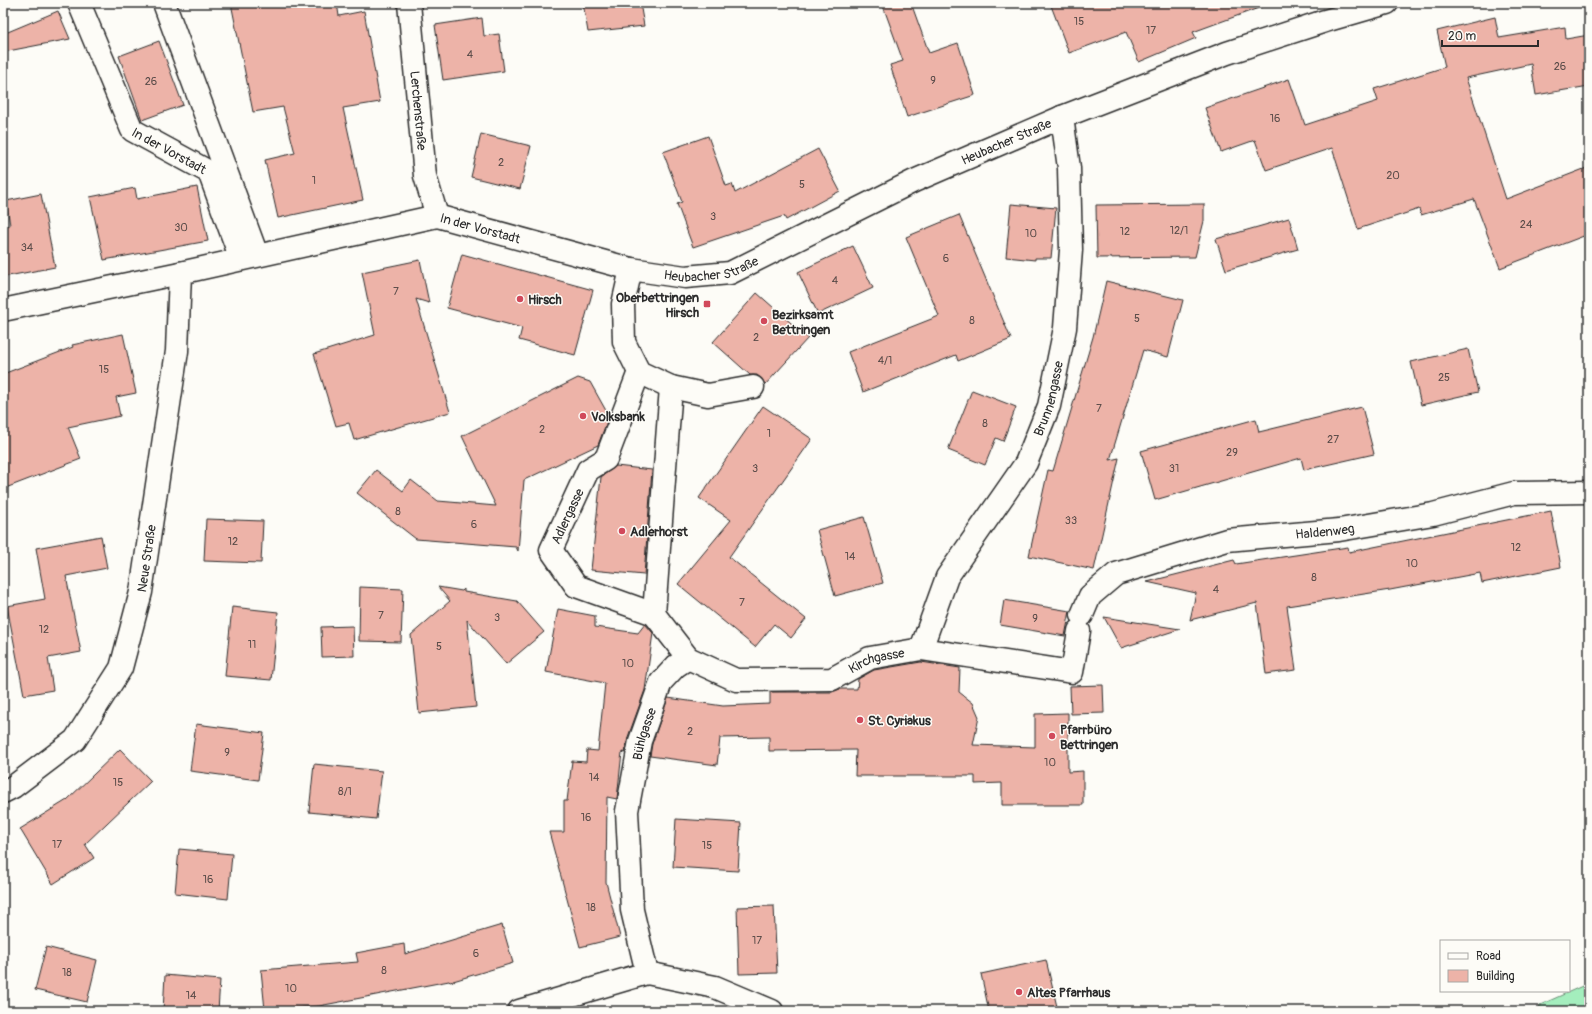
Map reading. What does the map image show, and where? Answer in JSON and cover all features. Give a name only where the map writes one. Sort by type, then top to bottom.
[{"type":"street","name":"In der Vorstadt","points":[[164,3],[249,257]]},
{"type":"street","name":"Lerchenstraße","points":[[409,3],[425,176],[437,216]]},
{"type":"street","name":"Heubacher Straße","points":[[631,269],[685,277],[730,273],[914,181],[1062,117],[1227,53],[1325,20],[1387,3]]},
{"type":"street","name":"In der Vorstadt","points":[[82,11],[132,130],[209,172],[249,257]]},
{"type":"street","name":"Brunnengasse","points":[[921,649],[947,577],[1026,463],[1049,406],[1065,328],[1071,250],[1069,168],[1062,117]]},
{"type":"street","name":"In der Vorstadt","points":[[3,310],[180,273],[437,216],[631,269]]},
{"type":"street","points":[[631,269],[623,304],[624,342],[640,372],[671,386],[708,395],[753,387]]},
{"type":"street","name":"Neue Straße","points":[[3,792],[12,787],[75,740],[121,668],[141,592],[177,351],[180,273]]},
{"type":"street","name":"Adlergasse","points":[[640,372],[606,459],[588,470],[552,550],[576,586],[654,614]]},
{"type":"street","points":[[671,386],[654,614],[688,658]]},
{"type":"street","name":"Haldenweg","points":[[1072,672],[1080,623],[1090,596],[1116,574],[1227,540],[1339,530],[1433,514],[1514,493],[1589,492]]},
{"type":"street","name":"Kirchgasse","points":[[688,658],[736,680],[832,679],[870,658],[921,649],[1072,672]]},
{"type":"street","name":"Bühlgasse","points":[[647,973],[632,910],[627,811],[640,741],[661,682],[676,666],[688,658]]},
{"type":"street","points":[[520,1011],[647,973],[715,987],[772,1011]]},
{"type":"green space","points":[[1589,983],[1589,1011],[1539,1011],[1540,1005]]},
{"type":"building","points":[[231,3],[337,3],[339,16],[364,11],[380,102],[343,108],[363,200],[278,218],[265,160],[295,153],[283,107],[253,112]]},
{"type":"building","points":[[583,3],[640,3],[644,26],[588,32]]},
{"type":"building","points":[[882,3],[911,3],[929,53],[958,43],[975,95],[907,117],[890,65],[903,61]]},
{"type":"building","points":[[1050,3],[1263,3],[1264,6],[1193,32],[1196,38],[1139,62],[1126,32],[1069,53]]},
{"type":"building","points":[[58,11],[70,39],[3,52],[3,34]]},
{"type":"building","points":[[1495,17],[1499,38],[1565,27],[1566,39],[1589,35],[1589,86],[1536,95],[1531,64],[1466,78],[1506,199],[1589,167],[1589,234],[1500,268],[1474,199],[1421,215],[1419,209],[1358,229],[1332,148],[1266,170],[1255,140],[1221,152],[1205,108],[1289,79],[1305,125],[1378,101],[1374,89],[1445,67],[1437,31]]},
{"type":"building","points":[[482,18],[484,36],[499,34],[504,71],[443,80],[435,25]]},
{"type":"building","points":[[159,41],[183,105],[142,120],[119,56]]},
{"type":"building","points":[[481,134],[531,146],[520,189],[471,177]]},
{"type":"building","points":[[708,136],[726,186],[732,184],[735,193],[818,149],[840,191],[786,220],[784,216],[693,247],[677,204],[682,202],[663,152]]},
{"type":"building","points":[[197,187],[208,241],[104,260],[90,197],[135,188],[137,199]]},
{"type":"building","points":[[41,194],[55,267],[3,277],[3,227],[10,225],[6,201]]},
{"type":"building","points":[[1011,204],[1056,208],[1051,258],[1035,258],[1035,260],[1006,257]]},
{"type":"building","points":[[1204,204],[1204,221],[1195,257],[1097,258],[1096,205]]},
{"type":"building","points":[[959,215],[1011,339],[958,361],[956,355],[863,392],[848,352],[939,316],[906,237]]},
{"type":"building","points":[[1289,218],[1298,249],[1226,270],[1216,239]]},
{"type":"building","points":[[853,246],[873,288],[818,314],[798,272]]},
{"type":"building","name":"Hirsch","points":[[462,254],[593,290],[575,355],[519,340],[522,328],[447,308]]},
{"type":"building","points":[[420,260],[429,303],[416,299],[450,412],[354,440],[349,423],[336,426],[314,354],[375,335],[362,272]]},
{"type":"building","points":[[1106,281],[1183,300],[1168,357],[1143,350],[1110,460],[1119,458],[1094,570],[1029,556],[1048,470],[1053,471],[1093,337]]},
{"type":"building","points":[[757,293],[808,338],[765,385],[762,379],[757,375],[750,375],[713,342]]},
{"type":"building","points":[[123,334],[136,393],[116,397],[120,416],[68,427],[81,459],[3,489],[3,374],[73,347],[72,345]]},
{"type":"building","points":[[1468,349],[1478,392],[1421,405],[1411,362]]},
{"type":"building","points":[[578,378],[590,382],[609,416],[598,445],[524,480],[518,551],[516,547],[416,539],[357,493],[376,470],[403,491],[411,480],[438,501],[496,506],[462,436]]},
{"type":"building","points":[[972,390],[1016,407],[1003,441],[996,438],[985,465],[948,450]]},
{"type":"building","points":[[763,406],[812,439],[729,557],[806,619],[791,638],[774,624],[755,647],[678,584],[731,520],[699,498]]},
{"type":"building","points":[[1362,407],[1374,454],[1304,470],[1301,458],[1155,500],[1141,451],[1256,419],[1259,432]]},
{"type":"building","name":"Adlerhorst","points":[[616,466],[652,470],[644,575],[591,570],[601,477]]},
{"type":"building","points":[[1551,511],[1561,567],[1482,583],[1480,573],[1390,590],[1287,606],[1296,670],[1266,674],[1257,603],[1190,620],[1196,593],[1147,582],[1234,560],[1236,564],[1348,547],[1349,552]]},
{"type":"building","points":[[864,517],[883,583],[835,596],[817,530]]},
{"type":"building","points":[[206,519],[263,521],[261,563],[204,561]]},
{"type":"building","points":[[101,536],[107,568],[66,576],[81,652],[48,658],[53,690],[24,695],[7,606],[45,599],[36,548]]},
{"type":"building","points":[[360,587],[403,589],[401,642],[359,641]]},
{"type":"building","points":[[438,587],[462,591],[464,589],[464,592],[517,601],[544,632],[506,664],[467,620],[476,707],[419,713],[411,635],[450,601]]},
{"type":"building","points":[[1004,600],[1070,611],[1065,636],[1000,625]]},
{"type":"building","points":[[232,607],[278,612],[271,680],[225,676]]},
{"type":"building","points":[[558,609],[595,616],[595,627],[638,633],[645,624],[653,633],[645,690],[628,737],[625,753],[622,752],[617,799],[607,797],[606,882],[620,937],[580,947],[549,832],[564,832],[564,801],[567,801],[572,761],[586,762],[587,750],[598,751],[605,683],[546,672]]},
{"type":"building","points":[[1104,617],[1180,629],[1121,648]]},
{"type":"building","points":[[353,626],[354,656],[322,657],[321,627]]},
{"type":"building","name":"St. Cyriakus","points":[[921,662],[960,668],[959,692],[973,703],[979,717],[973,745],[1035,747],[1035,714],[1068,713],[1068,772],[1083,771],[1083,805],[1002,805],[1002,783],[975,784],[975,776],[855,776],[856,750],[769,751],[769,737],[720,738],[717,765],[650,756],[652,744],[668,698],[723,706],[770,704],[770,692],[832,692],[840,689],[857,689],[858,679],[874,670]]},
{"type":"building","points":[[1103,685],[1104,713],[1071,714],[1070,686]]},
{"type":"building","points":[[196,724],[264,733],[258,780],[190,771]]},
{"type":"building","points":[[120,749],[151,781],[85,844],[94,858],[53,884],[20,829],[67,800]]},
{"type":"building","points":[[314,764],[382,771],[376,819],[309,812]]},
{"type":"building","points":[[676,819],[741,823],[738,871],[673,867]]},
{"type":"building","points":[[179,849],[232,854],[228,899],[175,893]]},
{"type":"building","points":[[774,906],[777,973],[739,974],[737,907]]},
{"type":"building","points":[[502,925],[513,963],[450,982],[319,1006],[265,1010],[261,970],[358,962],[356,953],[404,944],[405,954]]},
{"type":"building","points":[[46,947],[97,960],[87,1002],[35,990]]},
{"type":"building","name":"Altes Pfarrhaus","points":[[1046,960],[1058,1011],[989,1011],[981,974]]},
{"type":"building","points":[[165,975],[220,980],[218,1011],[163,1011]]},
{"type":"place","name":"Hirsch","points":[[520,299]]},
{"type":"place","name":"Oberbettringen Hirsch","points":[[707,304]]},
{"type":"place","name":"Bezirksamt Bettringen","points":[[764,321]]},
{"type":"place","name":"Volksbank","points":[[583,416]]},
{"type":"place","name":"Adlerhorst","points":[[622,531]]},
{"type":"place","name":"St. Cyriakus","points":[[860,720]]},
{"type":"place","name":"Pfarrbüro Bettringen","points":[[1052,736]]},
{"type":"place","name":"Altes Pfarrhaus","points":[[1019,992]]}]
